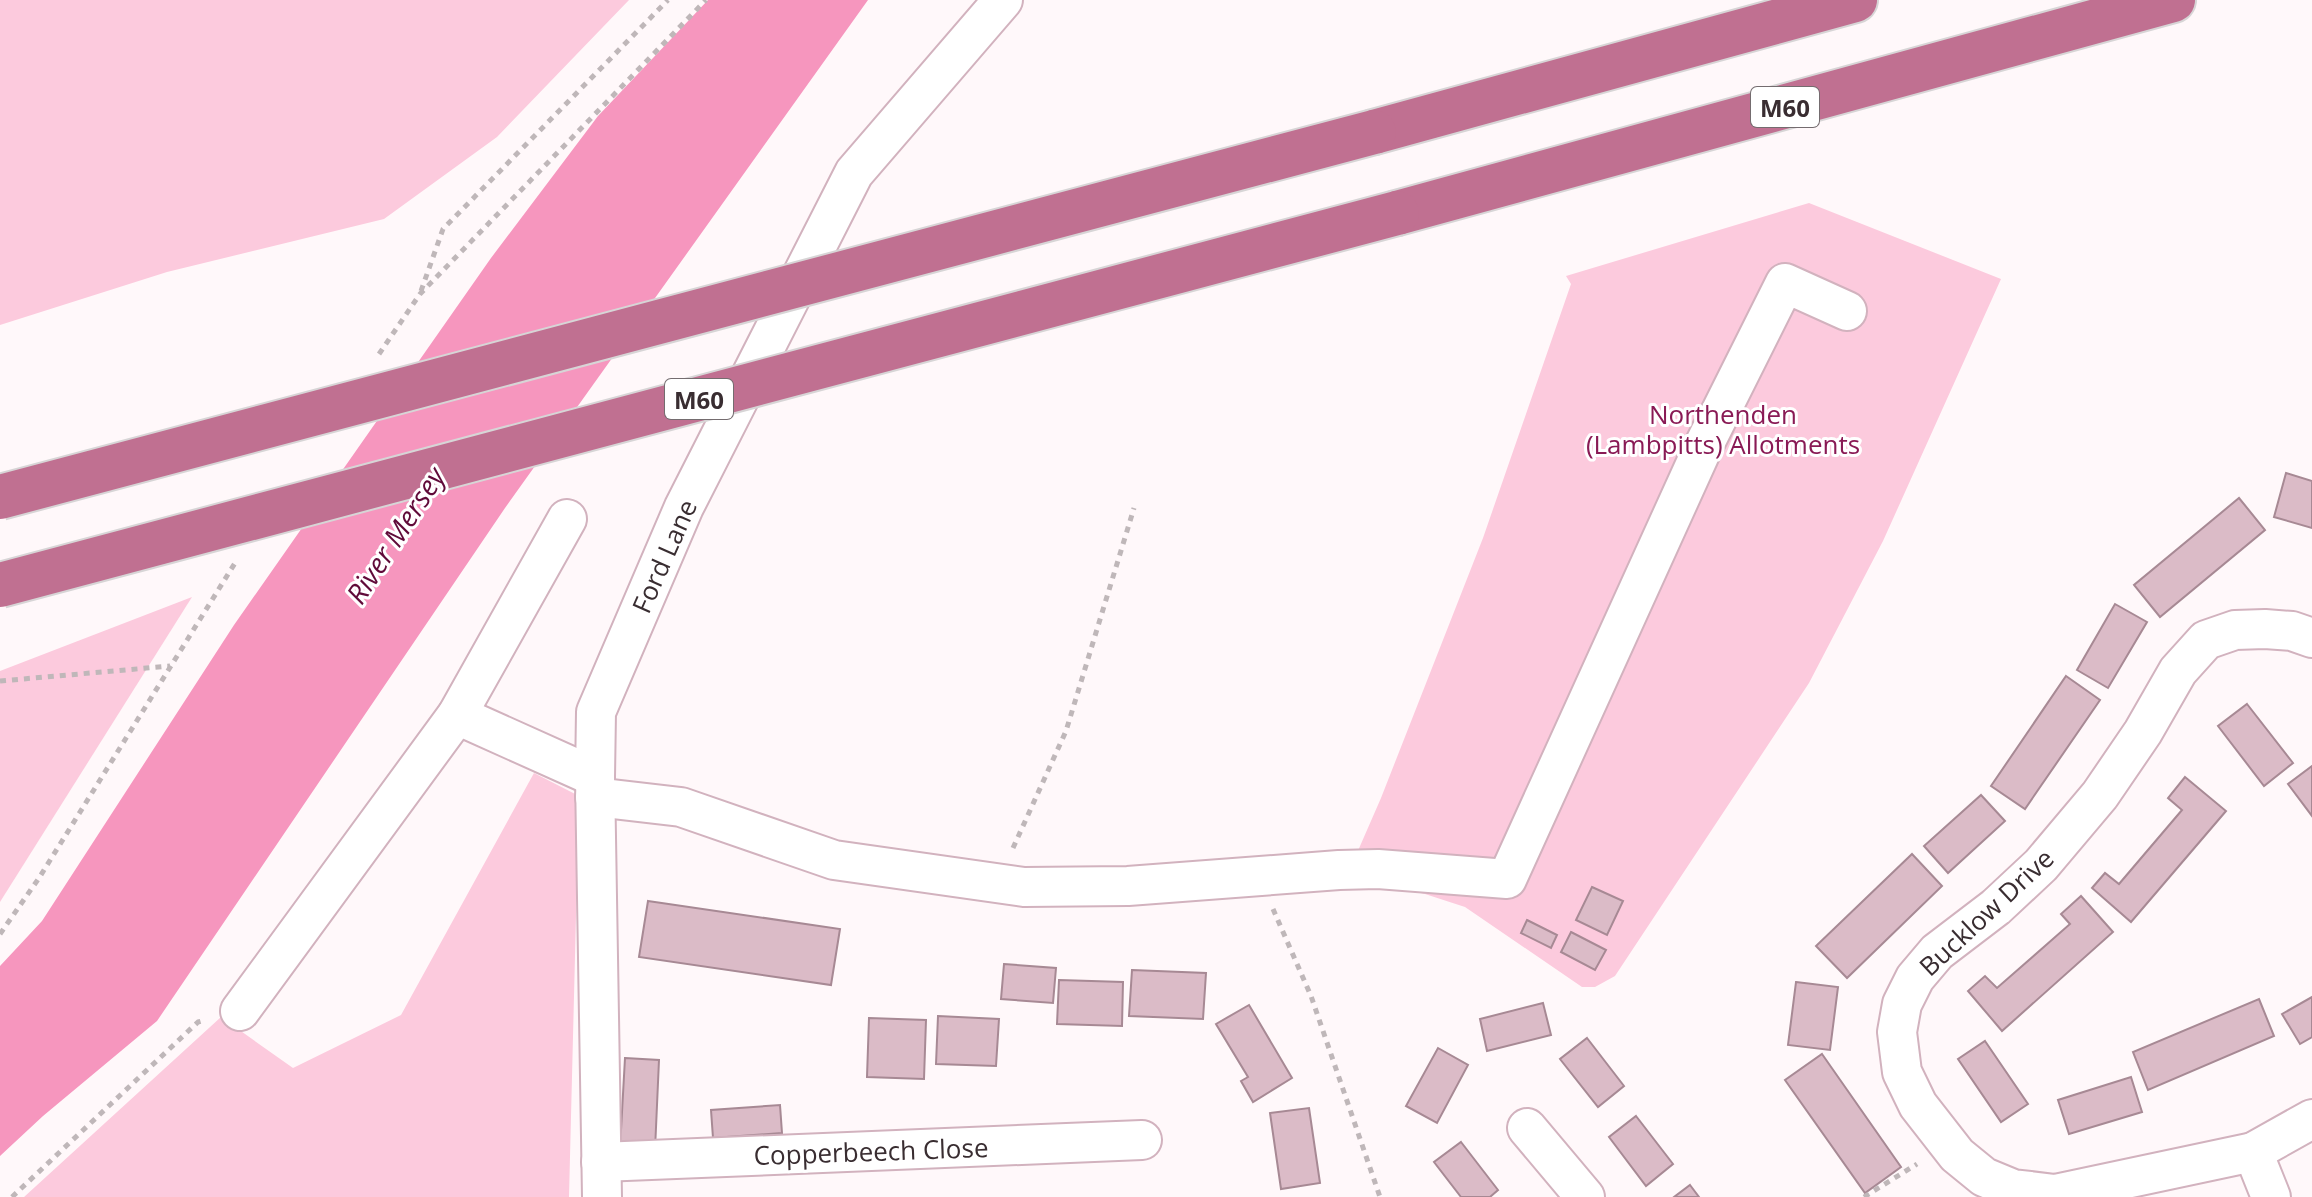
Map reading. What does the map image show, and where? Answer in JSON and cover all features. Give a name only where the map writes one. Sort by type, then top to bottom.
[{"type":"highway","points":[[0,497],[1374,132],[1855,0]]},
{"type":"highway","name":"M60","points":[[0,585],[1397,213],[2173,0]]},
{"type":"street","name":"Ford Lane","points":[[601,1180],[596,712],[677,522],[854,173],[1003,0]]},
{"type":"street","points":[[457,715],[595,787],[681,807],[834,860],[1024,887],[1128,886],[1378,869],[1507,879],[1705,443],[1785,283],[1847,311]]},
{"type":"street","points":[[240,1011],[457,715],[567,519]]},
{"type":"street","name":"Bucklow Drive","points":[[2312,638],[2292,631],[2265,629],[2235,630],[2206,640],[2178,671],[2143,732],[2100,795],[2041,865],[1996,907],[1937,952],[1915,978],[1902,1004],[1897,1032],[1902,1072],[1918,1105],[1957,1155],[1984,1177],[2013,1189],[2055,1194],[2253,1152],[2312,1119]]},
{"type":"street","points":[[1527,1128],[1585,1197]]},
{"type":"street","name":"Copperbeech Close","points":[[601,1180],[1142,1140]]},
{"type":"street","points":[[2253,1152],[2271,1197]]},
{"type":"path","points":[[420,294],[443,229],[668,0]]},
{"type":"path","points":[[1009,856],[1066,731],[1134,508]]},
{"type":"path","points":[[0,681],[170,666]]},
{"type":"path","points":[[1259,876],[1311,996],[1380,1197]]},
{"type":"path","points":[[12,1197],[198,1022],[240,1011]]},
{"type":"path","points":[[1864,1197],[1949,1145]]},
{"type":"green space","points":[[0,0],[629,0],[497,137],[384,219],[167,272],[0,325]]},
{"type":"green space","name":"Northenden (Lambpitts) Allotments","points":[[1809,203],[2001,279],[1883,541],[1809,683],[1615,976],[1595,987],[1582,987],[1465,907],[1391,886],[1357,853],[1483,538],[1571,284],[1566,276]]},
{"type":"green space","points":[[192,597],[0,902],[0,671]]},
{"type":"green space","points":[[534,773],[579,796],[569,1197],[24,1197],[221,1017],[293,1068],[401,1015]]},
{"type":"water","name":"River Mersey","points":[[708,0],[868,0],[505,508],[157,1021],[0,1156],[0,966],[42,921],[234,625],[491,258],[598,116]]},
{"type":"building","points":[[2286,473],[2312,481],[2312,528],[2274,517]]},
{"type":"building","points":[[2239,498],[2265,530],[2160,617],[2134,585]]},
{"type":"building","points":[[2115,604],[2147,622],[2108,688],[2077,670]]},
{"type":"building","points":[[2066,676],[2100,700],[2025,809],[1991,786]]},
{"type":"building","points":[[2247,704],[2293,763],[2264,786],[2218,726]]},
{"type":"building","points":[[2312,766],[2312,816],[2288,784]]},
{"type":"building","points":[[2185,777],[2226,811],[2131,922],[2092,888],[2105,873],[2119,884],[2182,810],[2168,798]]},
{"type":"building","points":[[1981,795],[2005,821],[1948,873],[1924,846]]},
{"type":"building","points":[[1912,854],[1942,886],[1847,978],[1816,946]]},
{"type":"building","points":[[1592,887],[1623,901],[1607,935],[1576,920]]},
{"type":"building","points":[[2081,896],[2113,932],[2002,1031],[1968,991],[1985,976],[1997,988],[2070,924],[2061,914]]},
{"type":"building","points":[[648,901],[840,929],[831,985],[639,957]]},
{"type":"building","points":[[1527,920],[1557,935],[1551,948],[1521,933]]},
{"type":"building","points":[[1571,932],[1606,950],[1595,970],[1561,952]]},
{"type":"building","points":[[1004,964],[1056,968],[1053,1003],[1001,999]]},
{"type":"building","points":[[1132,970],[1206,973],[1203,1019],[1129,1016]]},
{"type":"building","points":[[1059,980],[1123,982],[1122,1026],[1057,1024]]},
{"type":"building","points":[[1796,982],[1838,987],[1830,1050],[1788,1045]]},
{"type":"building","points":[[2312,997],[2312,1037],[2300,1044],[2282,1014]]},
{"type":"building","points":[[2259,999],[2274,1036],[2148,1090],[2133,1052]]},
{"type":"building","points":[[1543,1003],[1551,1035],[1487,1051],[1480,1019]]},
{"type":"building","points":[[1249,1005],[1292,1078],[1253,1102],[1241,1081],[1248,1077],[1216,1024]]},
{"type":"building","points":[[938,1016],[999,1019],[996,1066],[936,1064]]},
{"type":"building","points":[[869,1018],[926,1020],[924,1079],[867,1077]]},
{"type":"building","points":[[1587,1038],[1624,1086],[1598,1107],[1560,1059]]},
{"type":"building","points":[[1985,1041],[2028,1104],[2001,1122],[1958,1059]]},
{"type":"building","points":[[1438,1048],[1468,1065],[1437,1123],[1406,1106]]},
{"type":"building","points":[[1822,1054],[1901,1167],[1865,1193],[1785,1080]]},
{"type":"building","points":[[625,1058],[659,1060],[655,1150],[620,1148]]},
{"type":"building","points":[[2131,1077],[2142,1112],[2069,1134],[2058,1100]]},
{"type":"building","points":[[780,1105],[782,1133],[713,1138],[711,1110]]},
{"type":"building","points":[[1309,1108],[1320,1183],[1281,1189],[1270,1113]]},
{"type":"building","points":[[1636,1116],[1673,1164],[1646,1186],[1609,1137]]},
{"type":"building","points":[[1461,1142],[1498,1190],[1490,1197],[1461,1197],[1434,1162]]},
{"type":"building","points":[[1690,1185],[1699,1197],[1674,1197]]}]
